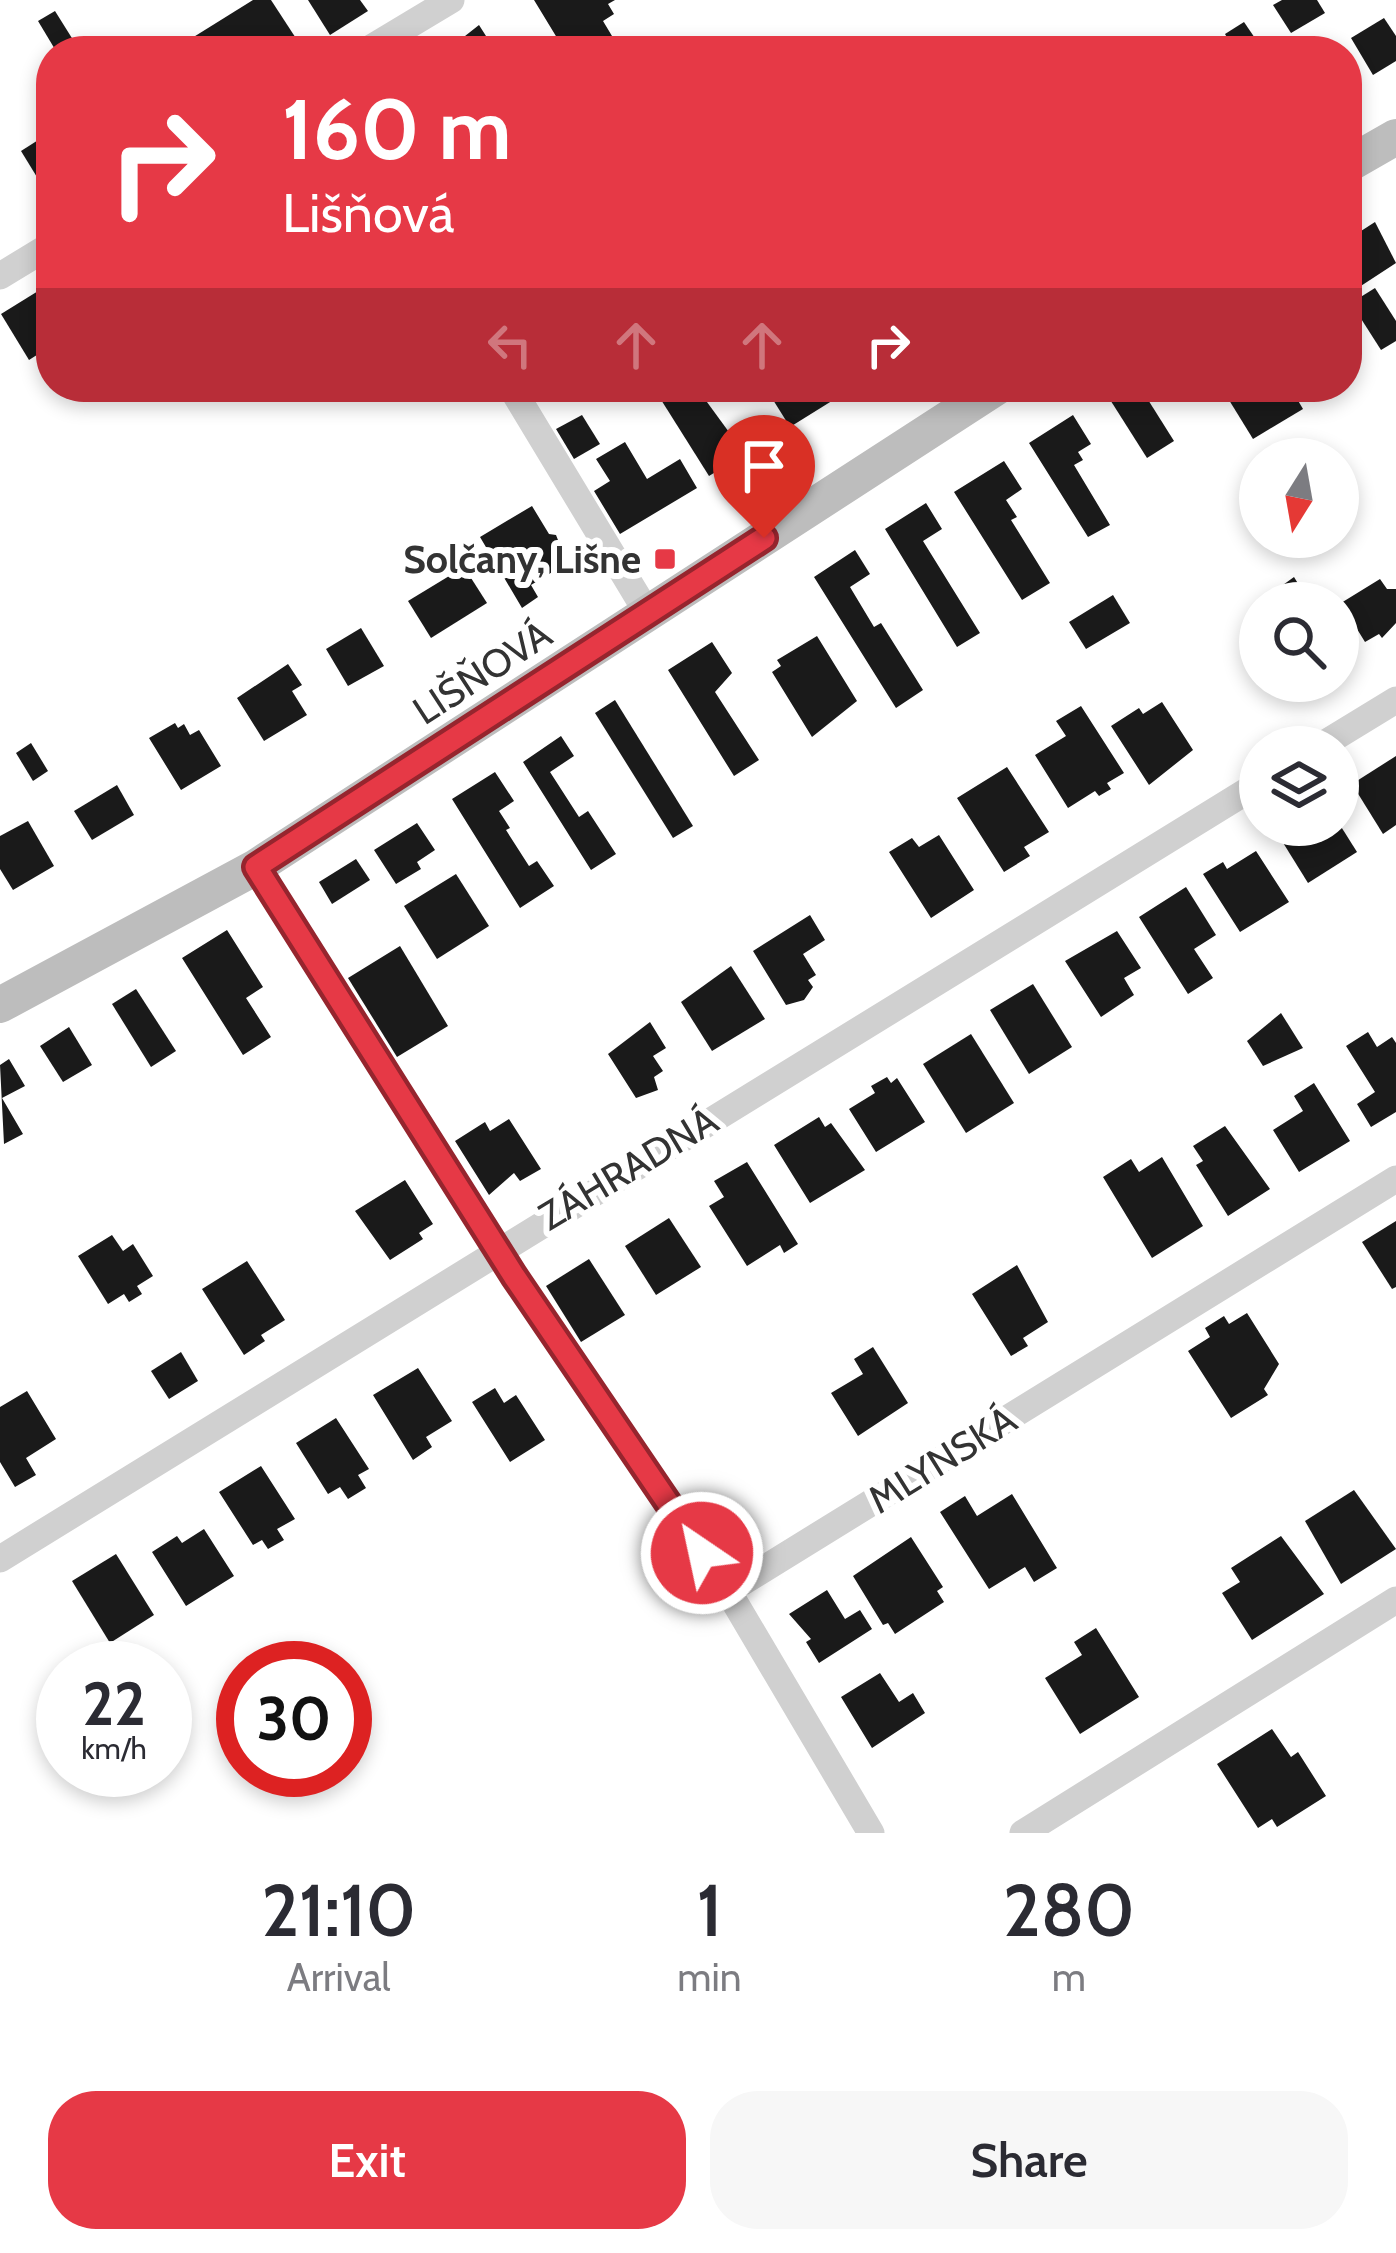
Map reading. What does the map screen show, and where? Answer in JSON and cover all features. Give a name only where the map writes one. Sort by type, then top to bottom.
[{"type":"main road","points":[[1362,156],[1396,137]]},
{"type":"main road","name":"LIŠŇOVÁ","points":[[0,1005],[256,867],[974,402]]},
{"type":"street","points":[[391,36],[452,0]]},
{"type":"street","points":[[0,276],[36,254]]},
{"type":"street","points":[[520,402],[648,614]]},
{"type":"street","points":[[1353,726],[1396,700]]},
{"type":"street","name":"ZÁHRADNÁ","points":[[0,1559],[497,1248],[1239,796]]},
{"type":"street","points":[[256,867],[497,1248],[728,1592],[872,1833]]},
{"type":"street","name":"MLYNSKÁ","points":[[728,1592],[1396,1179]]},
{"type":"street","points":[[1023,1833],[1396,1600]]},
{"type":"building","points":[[253,0],[271,0],[294,36],[195,36]]},
{"type":"building","points":[[308,0],[360,0],[368,11],[330,35]]},
{"type":"building","points":[[534,0],[615,0],[608,4],[614,14],[603,21],[612,36],[556,36]]},
{"type":"building","points":[[1282,0],[1317,0],[1325,13],[1291,33],[1273,5]]},
{"type":"building","points":[[55,11],[71,36],[47,36],[38,21]]},
{"type":"building","points":[[1384,18],[1396,36],[1396,61],[1373,75],[1362,56],[1362,36],[1354,36]]},
{"type":"building","points":[[1244,22],[1254,36],[1226,36]]},
{"type":"building","points":[[479,25],[486,36],[465,36]]},
{"type":"building","points":[[36,141],[36,176],[21,151]]},
{"type":"building","points":[[1375,222],[1396,263],[1362,285],[1362,230]]},
{"type":"building","points":[[1375,288],[1396,321],[1396,341],[1381,350],[1362,320],[1362,296]]},
{"type":"building","points":[[36,292],[36,356],[29,360],[1,314]]},
{"type":"building","points":[[662,402],[707,402],[745,454],[709,476]]},
{"type":"building","points":[[774,402],[830,402],[790,427]]},
{"type":"building","points":[[1112,402],[1149,402],[1174,441],[1147,458]]},
{"type":"building","points":[[1230,402],[1299,402],[1303,409],[1252,438]]},
{"type":"building","points":[[582,415],[600,444],[574,459],[556,429]]},
{"type":"building","points":[[1073,415],[1091,444],[1078,452],[1083,460],[1074,465],[1110,525],[1088,537],[1029,443]]},
{"type":"building","points":[[625,442],[647,479],[680,459],[697,488],[620,534],[594,491],[610,481],[596,459]]},
{"type":"building","points":[[1004,461],[1022,489],[1006,500],[1017,517],[1011,520],[1050,583],[1022,600],[954,492]]},
{"type":"building","points":[[926,503],[942,529],[923,541],[980,633],[957,647],[885,529]]},
{"type":"building","points":[[532,506],[549,534],[556,535],[567,563],[531,585],[538,597],[522,608],[480,537]]},
{"type":"building","points":[[855,550],[870,574],[850,587],[874,627],[881,623],[923,690],[896,708],[814,577]]},
{"type":"building","points":[[464,567],[487,603],[431,638],[408,601]]},
{"type":"building","points":[[1380,579],[1387,589],[1396,589],[1396,623],[1382,638],[1379,634],[1365,642],[1359,632],[1359,592]]},
{"type":"building","points":[[1113,595],[1130,623],[1086,649],[1069,622]]},
{"type":"building","points":[[361,628],[384,666],[348,686],[326,649]]},
{"type":"building","points":[[817,636],[857,701],[812,737],[772,672],[781,666],[777,660]]},
{"type":"building","points":[[712,642],[732,673],[715,692],[759,760],[734,776],[668,670]]},
{"type":"building","points":[[288,664],[302,685],[292,691],[307,715],[264,741],[237,698]]},
{"type":"building","points":[[615,700],[693,826],[673,838],[595,713]]},
{"type":"building","points":[[1162,702],[1193,750],[1149,785],[1111,726],[1139,708],[1143,714]]},
{"type":"building","points":[[1081,706],[1124,773],[1107,783],[1111,789],[1099,796],[1095,791],[1068,808],[1035,755],[1066,736],[1056,721]]},
{"type":"building","points":[[175,723],[178,728],[184,724],[190,735],[199,730],[221,766],[181,790],[149,738]]},
{"type":"building","points":[[561,736],[574,756],[550,772],[579,817],[588,811],[616,854],[591,870],[523,762]]},
{"type":"building","points":[[31,743],[48,771],[33,781],[16,753]]},
{"type":"building","points":[[1396,756],[1396,825],[1383,834],[1359,795],[1359,780]]},
{"type":"building","points":[[1007,767],[1049,832],[1024,847],[1030,856],[1004,872],[957,798]]},
{"type":"building","points":[[495,772],[514,801],[499,811],[510,828],[506,830],[529,866],[537,861],[554,886],[520,908],[452,799]]},
{"type":"building","points":[[117,785],[134,815],[92,840],[74,811]]},
{"type":"building","points":[[28,821],[54,866],[13,890],[0,869],[0,836]]},
{"type":"building","points":[[417,823],[435,850],[417,862],[421,869],[396,884],[374,850]]},
{"type":"building","points":[[939,835],[974,890],[931,918],[889,852],[912,838],[919,847]]},
{"type":"building","points":[[1285,846],[1353,846],[1357,852],[1308,883]]},
{"type":"building","points":[[1256,851],[1289,902],[1240,932],[1203,874],[1223,862],[1227,869]]},
{"type":"building","points":[[356,859],[370,880],[332,904],[319,882]]},
{"type":"building","points":[[456,874],[489,926],[437,959],[404,906]]},
{"type":"building","points":[[1186,887],[1216,935],[1194,949],[1213,978],[1188,994],[1139,917]]},
{"type":"building","points":[[810,915],[825,940],[803,954],[816,975],[808,980],[813,987],[804,1000],[786,1005],[753,951]]},
{"type":"building","points":[[227,930],[263,987],[246,998],[271,1037],[243,1055],[182,958]]},
{"type":"building","points":[[1117,931],[1141,968],[1124,978],[1134,995],[1101,1017],[1065,961]]},
{"type":"building","points":[[400,946],[448,1026],[397,1057],[348,978]]},
{"type":"building","points":[[731,966],[765,1019],[712,1051],[681,1002]]},
{"type":"building","points":[[1033,984],[1072,1047],[1029,1074],[990,1010]]},
{"type":"building","points":[[136,989],[176,1051],[151,1067],[112,1004]]},
{"type":"building","points":[[1281,1013],[1303,1048],[1263,1066],[1247,1041]]},
{"type":"building","points":[[650,1022],[666,1048],[653,1056],[663,1071],[654,1077],[658,1090],[636,1098],[608,1054]]},
{"type":"building","points":[[69,1027],[92,1065],[63,1082],[40,1046]]},
{"type":"building","points":[[1368,1032],[1377,1047],[1392,1037],[1396,1043],[1396,1112],[1371,1127],[1357,1104],[1375,1092],[1346,1046]]},
{"type":"building","points":[[971,1034],[1014,1103],[966,1133],[923,1064]]},
{"type":"building","points":[[9,1059],[25,1086],[2,1098],[23,1134],[4,1144],[0,1065]]},
{"type":"building","points":[[887,1077],[891,1083],[897,1078],[925,1122],[876,1152],[849,1109],[875,1093],[871,1086]]},
{"type":"building","points":[[1314,1083],[1350,1141],[1299,1172],[1273,1130],[1303,1111],[1294,1096]]},
{"type":"building","points":[[819,1117],[825,1127],[831,1123],[865,1170],[810,1203],[774,1145]]},
{"type":"building","points":[[509,1119],[541,1169],[520,1181],[514,1173],[489,1195],[455,1141],[485,1122],[490,1131]]},
{"type":"building","points":[[1225,1126],[1270,1189],[1228,1216],[1196,1165],[1203,1161],[1193,1146]]},
{"type":"building","points":[[1162,1157],[1203,1226],[1152,1258],[1103,1177],[1131,1159],[1139,1172]]},
{"type":"building","points":[[747,1162],[798,1244],[784,1253],[780,1245],[747,1266],[709,1206],[724,1197],[714,1181]]},
{"type":"building","points":[[405,1180],[433,1224],[419,1233],[423,1239],[390,1260],[355,1211]]},
{"type":"building","points":[[669,1218],[701,1267],[656,1295],[625,1246]]},
{"type":"building","points":[[1396,1221],[1396,1287],[1392,1289],[1362,1242]]},
{"type":"building","points":[[112,1235],[123,1251],[133,1244],[153,1276],[137,1286],[142,1294],[129,1302],[124,1294],[108,1304],[78,1256]]},
{"type":"building","points":[[589,1259],[625,1315],[581,1342],[546,1286]]},
{"type":"building","points":[[247,1261],[285,1320],[261,1335],[265,1341],[244,1355],[202,1289]]},
{"type":"building","points":[[1017,1265],[1048,1322],[1023,1338],[1028,1346],[1011,1356],[972,1294]]},
{"type":"building","points":[[1247,1313],[1279,1364],[1264,1389],[1268,1395],[1231,1418],[1188,1351],[1210,1337],[1205,1328],[1224,1316],[1229,1324]]},
{"type":"building","points":[[873,1347],[908,1403],[858,1436],[831,1393],[863,1374],[854,1359]]},
{"type":"building","points":[[181,1352],[198,1381],[169,1399],[151,1371]]},
{"type":"building","points":[[418,1368],[452,1421],[426,1437],[432,1447],[413,1460],[373,1395]]},
{"type":"building","points":[[495,1388],[504,1403],[516,1395],[545,1440],[510,1462],[472,1402]]},
{"type":"building","points":[[27,1391],[56,1439],[26,1458],[36,1475],[15,1487],[0,1462],[0,1407]]},
{"type":"building","points":[[336,1418],[369,1469],[358,1475],[366,1488],[348,1499],[340,1487],[328,1494],[296,1443]]},
{"type":"building","points":[[261,1466],[295,1519],[277,1529],[284,1540],[268,1549],[262,1540],[253,1545],[219,1492]]},
{"type":"building","points":[[1354,1490],[1396,1549],[1341,1584],[1305,1521]]},
{"type":"building","points":[[1012,1494],[1057,1568],[1034,1582],[1025,1567],[989,1589],[940,1512],[965,1496],[977,1516]]},
{"type":"building","points":[[204,1529],[234,1576],[186,1606],[152,1552],[177,1536],[182,1543]]},
{"type":"building","points":[[1281,1536],[1324,1594],[1252,1640],[1222,1593],[1240,1582],[1231,1568]]},
{"type":"building","points":[[911,1537],[943,1587],[937,1591],[944,1602],[895,1634],[888,1623],[883,1625],[853,1576]]},
{"type":"building","points":[[116,1554],[154,1615],[109,1641],[72,1581]]},
{"type":"building","points":[[827,1590],[845,1619],[860,1610],[872,1629],[819,1663],[806,1642],[811,1639],[789,1614]]},
{"type":"building","points":[[1096,1628],[1139,1697],[1080,1734],[1045,1678],[1082,1655],[1074,1642]]},
{"type":"building","points":[[880,1673],[899,1702],[913,1693],[925,1713],[872,1748],[841,1697]]},
{"type":"building","points":[[1272,1729],[1291,1757],[1298,1752],[1326,1796],[1277,1827],[1272,1819],[1258,1828],[1217,1764]]},
{"type":"place","name":"Solčany, Lišne","points":[[665,559]]},
{"type":"route","points":[[702,1553],[514,1276],[256,867],[764,538]]}]
